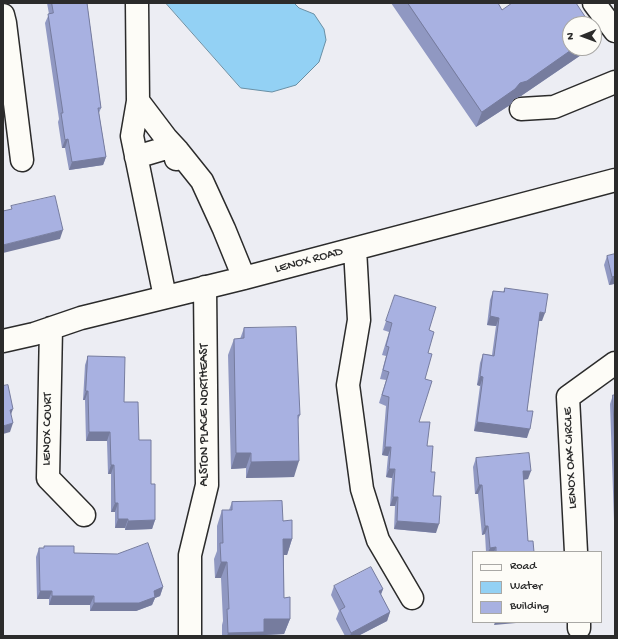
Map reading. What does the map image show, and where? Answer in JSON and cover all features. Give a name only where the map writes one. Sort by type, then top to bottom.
[{"type":"street","points":[[137,3],[138,101],[132,136],[165,297]]},
{"type":"street","points":[[594,3],[615,31]]},
{"type":"street","points":[[3,15],[22,160]]},
{"type":"street","points":[[521,109],[554,107],[615,82]]},
{"type":"street","points":[[138,101],[173,146],[176,161],[192,178],[202,181],[244,278]]},
{"type":"street","points":[[136,157],[173,146]]},
{"type":"street","name":"LENOX ROAD","points":[[3,341],[34,334],[81,318],[244,278],[615,180]]},
{"type":"street","points":[[355,249],[359,320],[348,385],[362,489],[378,540],[412,598]]},
{"type":"street","name":"ALSTON PLACE NORTHEAST","points":[[190,636],[190,555],[207,485],[205,287]]},
{"type":"street","name":"LENOX COURT","points":[[51,328],[48,478],[84,516]]},
{"type":"street","name":"LENOX OAK CIRCLE","points":[[576,551],[568,397],[615,363]]},
{"type":"water","points":[[166,3],[294,3],[299,8],[314,14],[324,29],[326,40],[319,62],[296,85],[272,92],[241,88]]},
{"type":"building","points":[[52,3],[87,3],[101,108],[98,108],[106,157],[72,162],[68,139],[65,140],[61,113],[63,113],[48,14],[53,13]]},
{"type":"building","points":[[408,3],[498,3],[502,10],[512,3],[576,3],[585,16],[562,16],[563,56],[527,81],[520,83],[515,89],[482,112]]},
{"type":"building","points":[[55,196],[63,230],[3,245],[3,211],[12,209],[11,206]]},
{"type":"building","points":[[615,254],[615,276],[612,277],[607,256]]},
{"type":"building","points":[[505,288],[548,294],[545,313],[540,312],[527,411],[533,411],[530,429],[477,422],[483,377],[480,376],[483,354],[494,356],[499,318],[490,316],[493,291],[504,292]]},
{"type":"building","points":[[395,295],[436,307],[429,330],[434,332],[428,353],[432,354],[425,379],[432,381],[419,422],[430,422],[427,446],[433,446],[431,472],[435,472],[433,496],[441,496],[439,524],[397,521],[398,497],[393,497],[395,469],[389,469],[391,447],[385,447],[389,397],[382,395],[389,372],[383,370],[389,347],[386,346],[392,323],[386,321]]},
{"type":"building","points":[[296,327],[300,415],[298,415],[299,461],[251,462],[251,453],[236,453],[234,339],[244,338],[244,328]]},
{"type":"building","points":[[88,356],[125,357],[124,402],[138,402],[139,440],[151,440],[151,484],[155,484],[155,520],[128,521],[128,519],[118,519],[118,503],[115,503],[114,465],[111,465],[110,432],[89,432],[88,391],[86,391]]},
{"type":"building","points":[[8,385],[13,409],[10,410],[13,423],[3,426],[3,386]]},
{"type":"building","points":[[613,395],[615,395],[615,447]]},
{"type":"building","points":[[529,453],[531,471],[523,471],[528,541],[533,541],[534,551],[496,551],[496,547],[490,548],[488,526],[485,526],[482,485],[479,485],[476,458]]},
{"type":"building","points":[[282,501],[283,521],[292,520],[292,539],[283,539],[284,598],[290,597],[290,619],[264,619],[264,632],[228,633],[227,609],[229,609],[227,562],[221,562],[220,543],[223,543],[222,510],[232,510],[232,502]]},
{"type":"building","points":[[148,543],[163,587],[154,591],[155,597],[139,603],[94,603],[94,596],[52,596],[52,591],[40,591],[39,548],[44,548],[44,546],[74,546],[74,553],[117,554]]},
{"type":"building","points":[[371,567],[383,589],[379,591],[390,612],[351,633],[340,610],[345,607],[334,586]]}]
